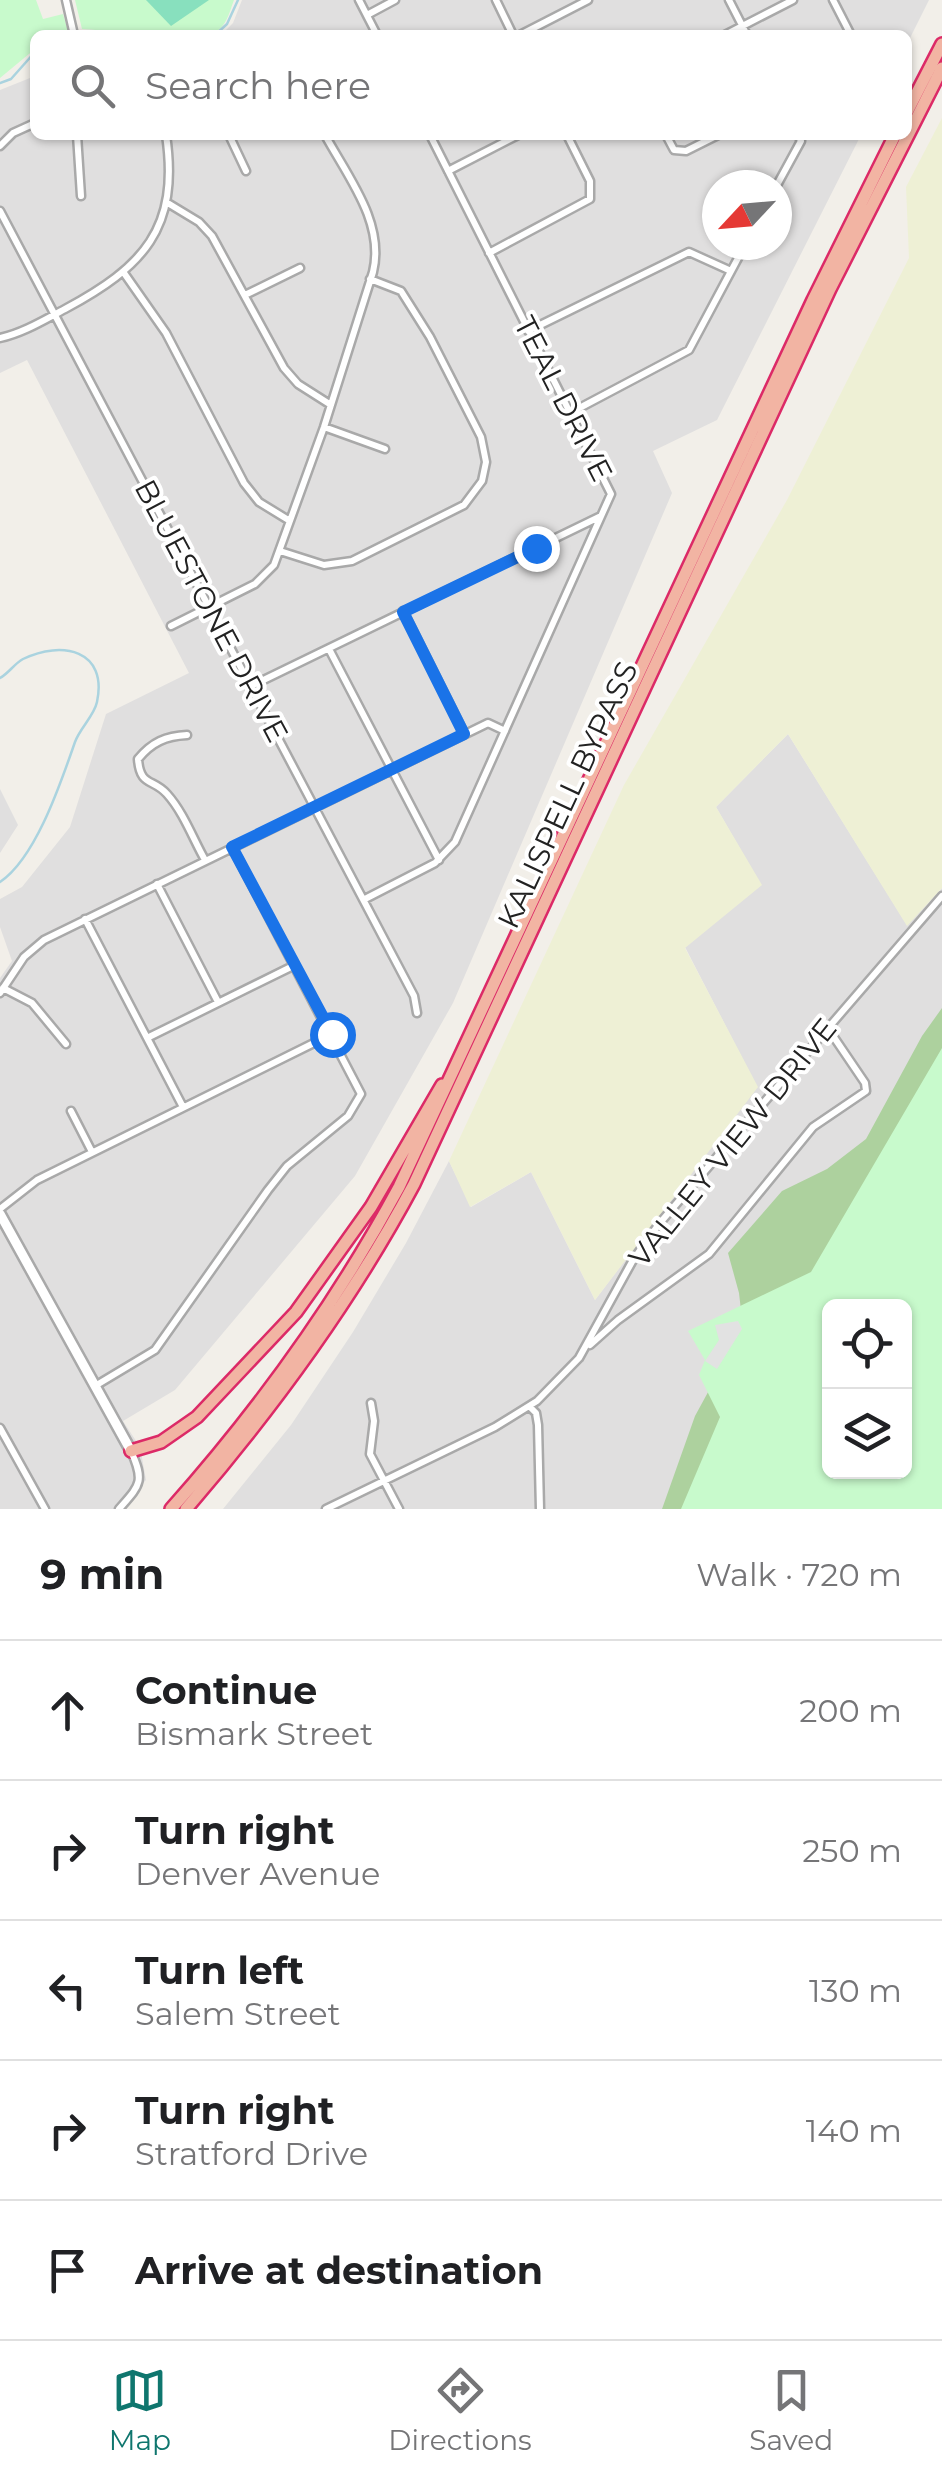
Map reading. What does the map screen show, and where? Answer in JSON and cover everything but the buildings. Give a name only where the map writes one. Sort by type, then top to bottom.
[{"type":"highway","points":[[912,102],[942,44]]},
{"type":"highway","name":"KALISPELL BYPASS","points":[[912,127],[942,68]]},
{"type":"highway","name":"KALISPELL BYPASS","points":[[171,1509],[252,1414],[330,1304],[406,1176],[813,300],[893,140]]},
{"type":"highway","name":"KALISPELL BYPASS","points":[[186,1509],[254,1428],[314,1347],[408,1195],[830,289],[906,140]]},
{"type":"highway","points":[[131,1451],[150,1448],[197,1417],[296,1312],[365,1217],[466,1048]]},
{"type":"street","points":[[66,0],[73,30]]},
{"type":"street","points":[[359,0],[375,30]]},
{"type":"street","points":[[367,14],[395,0]]},
{"type":"street","points":[[496,0],[513,30]]},
{"type":"street","points":[[526,30],[588,0]]},
{"type":"street","points":[[729,0],[745,30]]},
{"type":"street","points":[[735,30],[793,0]]},
{"type":"street","points":[[833,0],[848,30]]},
{"type":"street","points":[[0,146],[13,132],[30,124]]},
{"type":"street","points":[[76,140],[82,196]]},
{"type":"street","points":[[0,338],[54,315],[124,273],[151,240],[166,202],[166,140]]},
{"type":"street","points":[[230,140],[246,171]]},
{"type":"street","points":[[171,626],[263,578],[280,552],[324,427],[376,250],[373,227],[329,140]]},
{"type":"street","name":"TEAL DRIVE","points":[[364,898],[439,860],[460,833],[611,494],[432,140]]},
{"type":"street","points":[[448,172],[509,140]]},
{"type":"street","points":[[489,253],[590,200],[590,181],[570,140]]},
{"type":"street","points":[[669,140],[674,150],[686,152],[709,140]]},
{"type":"street","points":[[785,170],[800,140]]},
{"type":"street","points":[[166,202],[200,222],[212,236],[288,374],[330,404]]},
{"type":"street","name":"BLUESTONE DRIVE","points":[[0,211],[364,898],[414,996],[416,1013]]},
{"type":"street","points":[[528,331],[689,252],[731,271]]},
{"type":"street","points":[[570,413],[689,350],[737,260]]},
{"type":"street","points":[[245,295],[300,268]]},
{"type":"street","points":[[124,273],[166,333],[244,483],[260,502],[290,521]]},
{"type":"street","points":[[280,552],[324,565],[352,561],[464,505],[482,482],[486,456],[482,437],[430,338],[401,291],[370,280]]},
{"type":"street","points":[[324,427],[386,449]]},
{"type":"street","points":[[249,687],[601,516]]},
{"type":"street","points":[[403,612],[464,734]]},
{"type":"street","points":[[328,649],[439,860]]},
{"type":"street","points":[[66,1044],[32,1003],[1,991],[30,950],[85,919],[464,734],[488,723],[505,731]]},
{"type":"street","points":[[187,735],[166,736],[147,748],[138,759],[139,773],[164,790],[176,805],[204,860]]},
{"type":"street","points":[[95,1386],[154,1350],[268,1190],[288,1166],[348,1116],[359,1102],[358,1084],[232,847]]},
{"type":"street","points":[[157,884],[218,1002]]},
{"type":"street","name":"VALLEY VIEW DRIVE","points":[[326,1509],[496,1427],[530,1406],[564,1376],[585,1349],[641,1248],[942,896]]},
{"type":"street","points":[[85,919],[183,1107]]},
{"type":"street","points":[[147,1038],[295,965]]},
{"type":"street","points":[[585,1349],[708,1254],[813,1128],[866,1091],[865,1083],[827,1027]]},
{"type":"street","points":[[119,1509],[137,1490],[141,1477],[131,1451],[0,1212],[37,1180],[332,1034]]},
{"type":"street","points":[[71,1111],[92,1152]]},
{"type":"street","points":[[371,1403],[374,1421],[370,1454],[399,1509]]},
{"type":"street","points":[[530,1406],[538,1425],[540,1509]]},
{"type":"street","points":[[0,1428],[44,1509]]},
{"type":"shaded area","points":[[242,0],[929,0],[912,34],[912,30],[226,30]]},
{"type":"shaded area","points":[[30,78],[30,140],[858,140],[717,420],[653,451],[672,493],[453,1003],[355,1176],[175,1390],[123,1421],[140,1447],[146,1480],[120,1509],[0,1509],[0,978],[12,961],[0,927],[0,899],[22,887],[70,827],[106,714],[189,673],[27,360],[0,373],[0,90]]},
{"type":"shaded area","points":[[788,734],[907,925],[942,888],[942,1048],[705,1360],[720,1417],[681,1509],[223,1509],[291,1425],[353,1332],[449,1161],[471,1207],[531,1172],[595,1300],[757,1087],[685,947],[761,885],[716,807]]},
{"type":"shaded area","points":[[0,789],[18,825],[0,853]]},
{"type":"shaded area","points":[[738,1321],[742,1329],[717,1369],[705,1361],[719,1340],[715,1325]]},
{"type":"green space","points":[[0,0],[36,0],[43,19],[63,14],[68,30],[30,30],[30,53],[0,78]]},
{"type":"green space","points":[[75,0],[234,0],[218,30],[82,29]]},
{"type":"green space","points":[[146,0],[209,0],[171,26]]},
{"type":"green space","points":[[942,118],[942,888],[907,926],[788,734],[716,807],[762,885],[685,948],[758,1087],[595,1300],[531,1172],[470,1207],[449,1161],[624,785],[787,500],[909,258],[906,187]]},
{"type":"green space","points":[[942,1008],[942,1509],[662,1509],[695,1416],[743,1328],[728,1253],[782,1191],[827,1169],[866,1139],[922,1036]]},
{"type":"green space","points":[[942,1048],[942,1509],[681,1509],[720,1417],[699,1375],[705,1360],[688,1331],[811,1272]]},
{"type":"waterway","points":[[220,30],[238,0]]},
{"type":"waterway","points":[[0,83],[11,79],[30,58]]},
{"type":"waterway","points":[[0,678],[23,659],[53,650],[79,654],[89,661],[99,684],[97,702],[77,737],[46,818],[25,856],[0,882]]},
{"type":"route","points":[[332,1034],[232,847],[464,734],[403,612],[536,548]]}]
